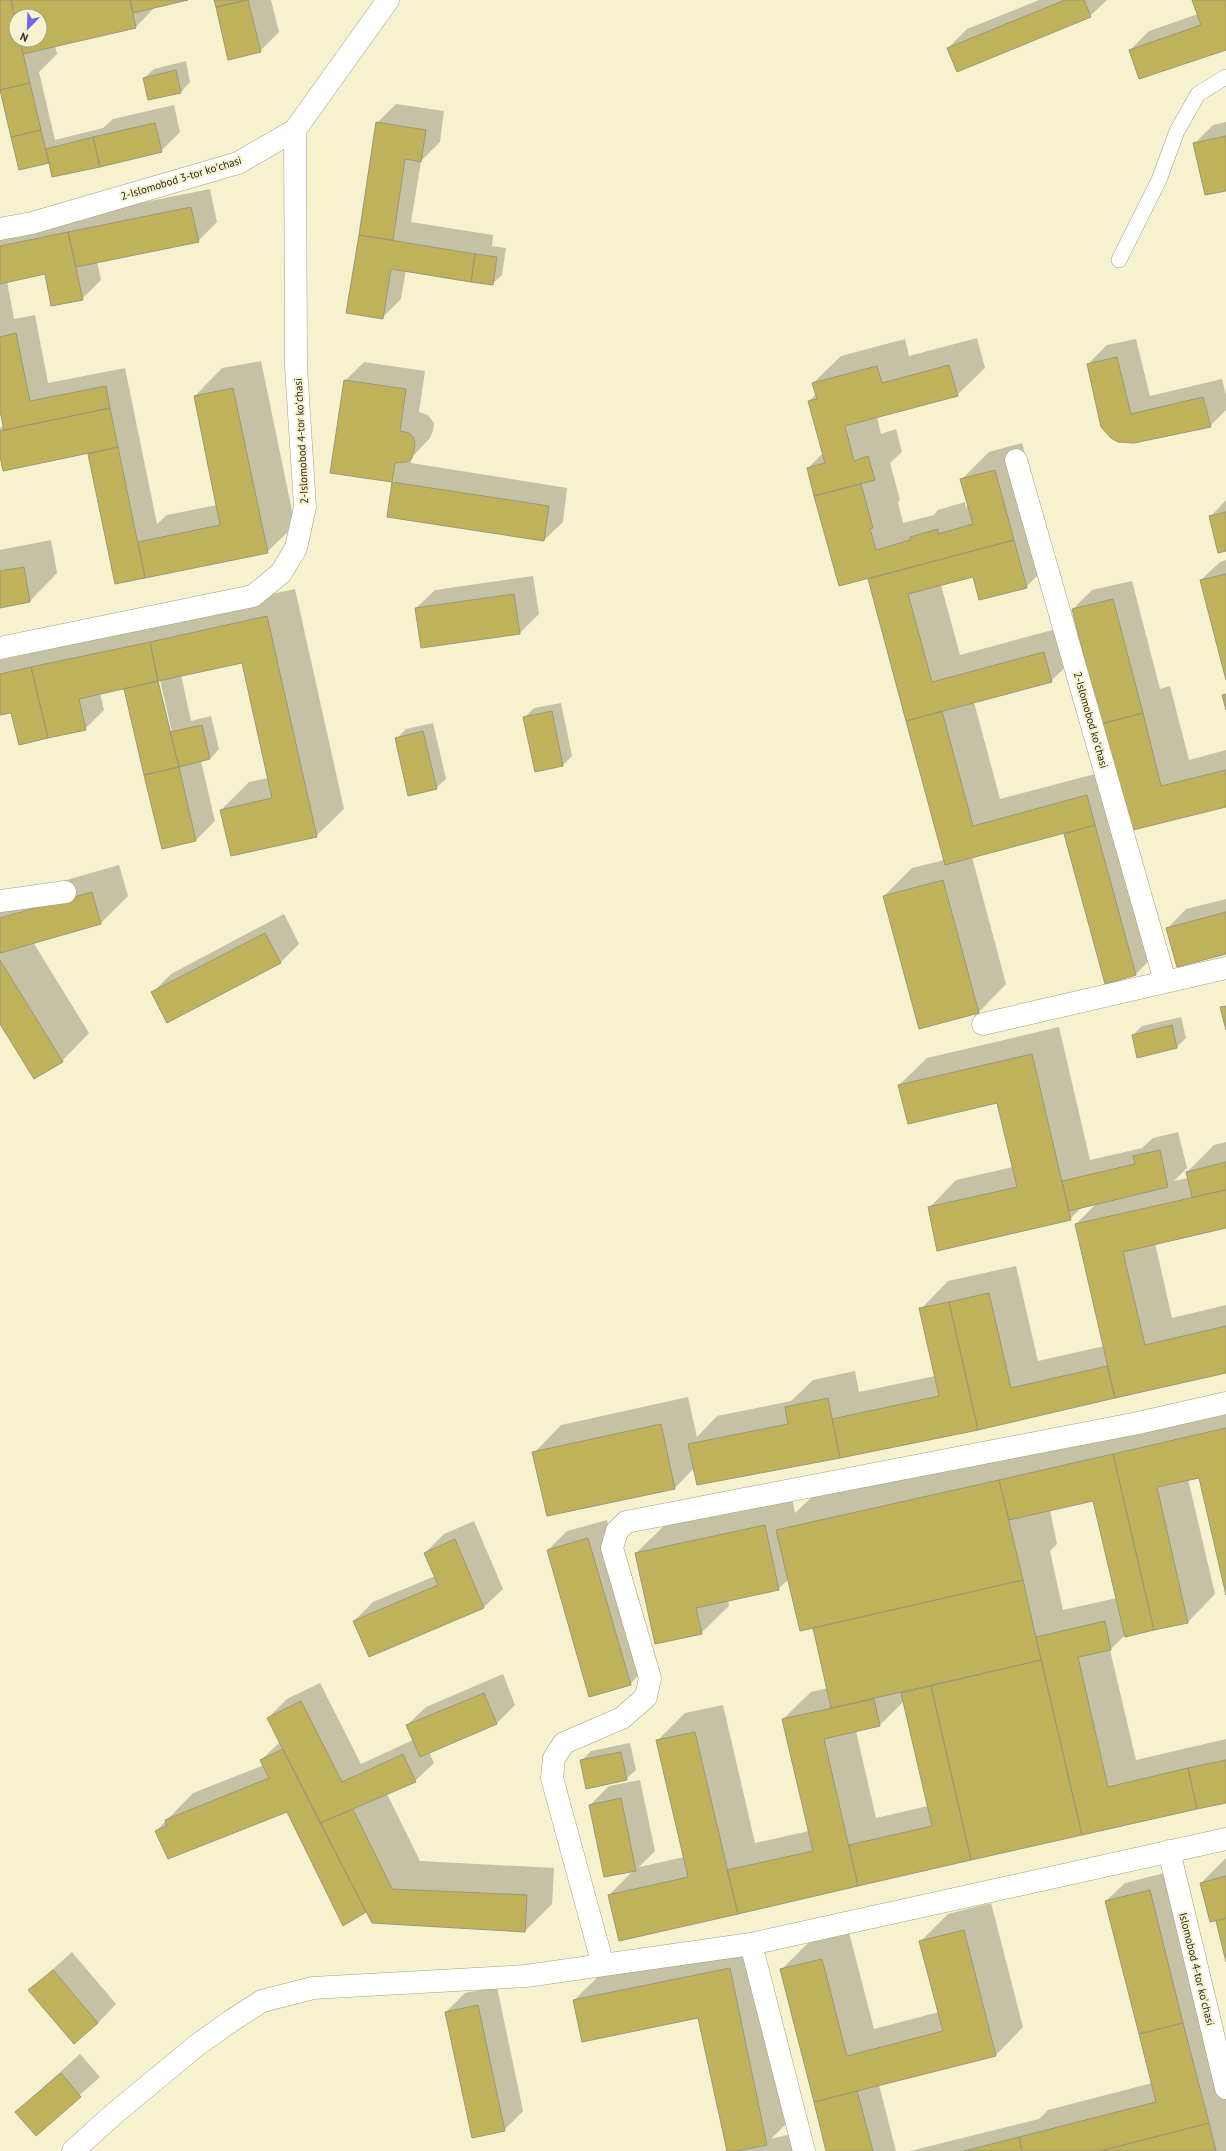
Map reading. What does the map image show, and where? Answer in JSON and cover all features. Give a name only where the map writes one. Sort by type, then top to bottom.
[{"type":"street","name":"2-Islomobod 3-tor koʻchasi","points":[[0,229],[32,222],[238,162],[295,130],[388,0]]},
{"type":"street","name":"2-Islomobod 4-tor koʻchasi","points":[[0,648],[253,596],[281,573],[296,548],[305,507],[296,366],[295,130]]},
{"type":"street","name":"2-Islomobod koʻchasi","points":[[1016,460],[1165,981]]},
{"type":"street","points":[[0,902],[65,892]]},
{"type":"street","points":[[983,1024],[1226,968]]},
{"type":"street","points":[[603,1965],[552,1778],[554,1758],[564,1743],[622,1718],[646,1697],[650,1678],[612,1548],[617,1531],[626,1522],[1138,1423],[1226,1403]]},
{"type":"street","points":[[73,2151],[115,2113],[196,2046],[231,2021],[262,2002],[313,1988],[526,1976],[751,1944],[1226,1839]]},
{"type":"street","name":"Islomobod 4-tor koʻchasi","points":[[1169,1851],[1226,2088]]},
{"type":"street","points":[[751,1944],[804,2151]]},
{"type":"lane","points":[[1119,260],[1159,180],[1177,131],[1198,94],[1226,77]]},
{"type":"building","points":[[0,0],[11,0],[13,8],[8,8],[8,48],[22,48],[30,83],[0,90]]},
{"type":"building","points":[[11,0],[130,0],[136,28],[23,54],[22,48],[48,48],[48,8],[13,8]]},
{"type":"building","points":[[130,0],[188,0],[133,13]]},
{"type":"building","points":[[214,0],[247,0],[216,7]]},
{"type":"building","points":[[248,0],[261,52],[228,60],[216,7]]},
{"type":"building","points":[[1065,0],[1084,0],[1091,17],[957,72],[947,48]]},
{"type":"building","points":[[1192,0],[1226,0],[1226,50],[1139,79],[1129,50],[1201,25]]},
{"type":"building","points":[[176,70],[181,93],[148,100],[143,78]]},
{"type":"building","points":[[30,83],[41,130],[11,137],[0,90]]},
{"type":"building","points":[[376,122],[426,130],[421,162],[405,159],[393,240],[359,235]]},
{"type":"building","points":[[155,123],[162,152],[100,167],[93,137]]},
{"type":"building","points":[[41,130],[49,163],[19,170],[11,137]]},
{"type":"building","points":[[1226,136],[1226,191],[1205,195],[1193,143]]},
{"type":"building","points":[[93,137],[100,167],[52,177],[46,149]]},
{"type":"building","points":[[191,207],[199,242],[76,267],[68,232]]},
{"type":"building","points":[[68,232],[83,300],[51,306],[45,274],[0,284],[0,246]]},
{"type":"building","points":[[359,235],[475,254],[471,282],[391,269],[383,319],[346,313]]},
{"type":"building","points":[[475,254],[497,257],[493,285],[471,282]]},
{"type":"building","points":[[16,333],[30,401],[106,386],[110,408],[4,430],[0,411],[0,337]]},
{"type":"building","points":[[1117,357],[1131,414],[1203,397],[1211,427],[1134,443],[1118,442],[1111,438],[1101,427],[1087,364]]},
{"type":"building","points":[[949,365],[958,396],[845,426],[854,461],[868,456],[875,480],[814,496],[807,468],[825,463],[808,401],[817,399],[812,383],[877,366],[882,383]]},
{"type":"building","points":[[344,380],[406,389],[400,431],[409,433],[413,437],[415,442],[414,450],[412,458],[407,462],[395,463],[392,482],[330,473]]},
{"type":"building","points":[[233,388],[268,553],[145,578],[138,542],[220,525],[194,396]]},
{"type":"building","points":[[110,408],[118,447],[3,471],[0,456],[0,431]]},
{"type":"building","points":[[118,447],[145,578],[115,584],[88,454]]},
{"type":"building","points":[[995,470],[1014,540],[839,586],[814,496],[861,484],[873,528],[870,529],[876,550],[910,540],[910,537],[938,529],[938,534],[973,524],[960,479]]},
{"type":"building","points":[[392,482],[549,506],[544,541],[387,517]]},
{"type":"building","points":[[1226,512],[1226,551],[1218,553],[1209,516]]},
{"type":"building","points":[[1014,540],[1027,588],[979,600],[973,577],[908,594],[932,682],[1044,652],[1052,682],[906,721],[868,579]]},
{"type":"building","points":[[24,567],[30,602],[0,608],[0,571]]},
{"type":"building","points":[[1226,574],[1226,680],[1200,580]]},
{"type":"building","points":[[514,594],[520,634],[421,648],[415,608]]},
{"type":"building","points":[[1113,599],[1143,713],[1101,724],[1072,609]]},
{"type":"building","points":[[267,616],[317,837],[231,856],[220,810],[272,798],[242,663],[158,681],[150,642]]},
{"type":"building","points":[[150,642],[158,681],[79,699],[86,730],[48,738],[31,667]]},
{"type":"building","points":[[31,667],[48,738],[19,745],[11,713],[0,715],[0,674]]},
{"type":"building","points":[[158,681],[179,767],[144,775],[124,689]]},
{"type":"building","points":[[1226,694],[1226,710],[1222,695]]},
{"type":"building","points":[[552,711],[563,766],[535,772],[523,717]]},
{"type":"building","points":[[942,711],[973,826],[1087,795],[1095,825],[945,865],[906,721]]},
{"type":"building","points":[[1143,713],[1161,786],[1226,770],[1226,807],[1129,831],[1101,724]]},
{"type":"building","points":[[202,725],[210,759],[179,767],[170,732]]},
{"type":"building","points":[[423,731],[437,789],[408,796],[395,738]]},
{"type":"building","points":[[179,767],[196,841],[162,849],[144,775]]},
{"type":"building","points":[[1095,825],[1136,975],[1105,984],[1064,834]]},
{"type":"building","points":[[943,880],[979,1013],[919,1029],[883,896]]},
{"type":"building","points":[[92,892],[101,924],[0,953],[0,918]]},
{"type":"building","points":[[1226,912],[1226,954],[1177,967],[1166,928]]},
{"type":"building","points":[[265,933],[281,963],[167,1023],[151,992]]},
{"type":"building","points":[[0,960],[63,1062],[34,1079],[0,1024]]},
{"type":"building","points":[[1226,1006],[1226,1030],[1220,1007]]},
{"type":"building","points":[[1172,1025],[1177,1048],[1137,1058],[1132,1035]]},
{"type":"building","points":[[1032,1054],[1071,1220],[937,1251],[928,1207],[1017,1187],[997,1103],[908,1124],[898,1085]]},
{"type":"building","points":[[1160,1150],[1168,1187],[1069,1211],[1062,1181],[1135,1164],[1133,1156]]},
{"type":"building","points":[[1226,1162],[1226,1190],[1192,1197],[1186,1172]]},
{"type":"building","points":[[1226,1190],[1226,1228],[1123,1252],[1145,1345],[1226,1326],[1226,1373],[1115,1398],[1075,1224]]},
{"type":"building","points":[[989,1293],[1011,1388],[1107,1366],[1115,1398],[978,1430],[949,1302]]},
{"type":"building","points":[[949,1302],[978,1430],[840,1458],[832,1419],[939,1396],[919,1308]]},
{"type":"building","points":[[828,1398],[840,1458],[697,1485],[688,1444],[788,1424],[785,1407]]},
{"type":"building","points":[[661,1424],[675,1489],[547,1516],[532,1452]]},
{"type":"building","points":[[1226,1428],[1226,1595],[1199,1478],[1157,1487],[1188,1623],[1154,1630],[1113,1454]]},
{"type":"building","points":[[1113,1454],[1154,1630],[1125,1637],[1093,1501],[1009,1520],[999,1480]]},
{"type":"building","points":[[999,1480],[1023,1580],[800,1631],[776,1530]]},
{"type":"building","points":[[765,1525],[779,1590],[696,1608],[702,1634],[655,1644],[635,1553]]},
{"type":"building","points":[[588,1538],[631,1685],[589,1697],[547,1550]]},
{"type":"building","points":[[455,1539],[484,1608],[369,1657],[353,1621],[438,1585],[424,1553]]},
{"type":"building","points":[[1023,1580],[1041,1660],[831,1708],[813,1628]]},
{"type":"building","points":[[1105,1621],[1111,1650],[1078,1657],[1108,1787],[1188,1768],[1197,1809],[1082,1835],[1036,1637]]},
{"type":"building","points":[[1041,1660],[1082,1835],[971,1860],[931,1686]]},
{"type":"building","points":[[931,1686],[971,1860],[858,1886],[849,1845],[932,1826],[901,1693]]},
{"type":"building","points":[[484,1693],[497,1724],[420,1757],[406,1725]]},
{"type":"building","points":[[874,1699],[880,1726],[824,1739],[858,1886],[738,1914],[727,1870],[813,1851],[782,1719]]},
{"type":"building","points":[[301,1701],[342,1782],[403,1754],[416,1782],[320,1823],[267,1718]]},
{"type":"building","points":[[695,1732],[738,1914],[619,1941],[608,1895],[688,1877],[656,1740]]},
{"type":"building","points":[[283,1749],[366,1912],[343,1926],[287,1812],[168,1859],[155,1831],[167,1826],[165,1820],[269,1778],[260,1760]]},
{"type":"building","points":[[621,1752],[627,1780],[586,1789],[580,1760]]},
{"type":"building","points":[[1226,1760],[1226,1803],[1197,1809],[1188,1768]]},
{"type":"building","points":[[621,1798],[636,1871],[604,1877],[589,1805]]},
{"type":"building","points":[[353,1809],[392,1889],[527,1895],[525,1932],[372,1923],[320,1823]]},
{"type":"building","points":[[1226,1876],[1226,1918],[1210,1922],[1200,1883]]},
{"type":"building","points":[[1150,1890],[1183,2023],[1139,2034],[1105,1901]]},
{"type":"building","points":[[1226,1918],[1226,1962],[1216,1921]]},
{"type":"building","points":[[964,1930],[996,2056],[814,2102],[780,1969],[822,1959],[847,2056],[943,2031],[919,1941]]},
{"type":"building","points":[[730,1968],[767,2145],[736,2151],[727,2151],[698,2018],[582,2042],[573,2000]]},
{"type":"building","points":[[53,1970],[98,2023],[74,2044],[28,1990]]},
{"type":"building","points":[[478,2005],[505,2131],[472,2138],[445,2012]]},
{"type":"building","points":[[1183,2023],[1209,2123],[1100,2151],[1022,2151],[1019,2137],[1156,2102],[1139,2034]]},
{"type":"building","points":[[61,2073],[81,2097],[36,2136],[15,2112]]},
{"type":"building","points":[[857,2091],[873,2151],[826,2151],[814,2102]]},
{"type":"building","points":[[1209,2123],[1216,2151],[1100,2151]]},
{"type":"building","points":[[1019,2137],[1022,2151],[964,2151]]}]
